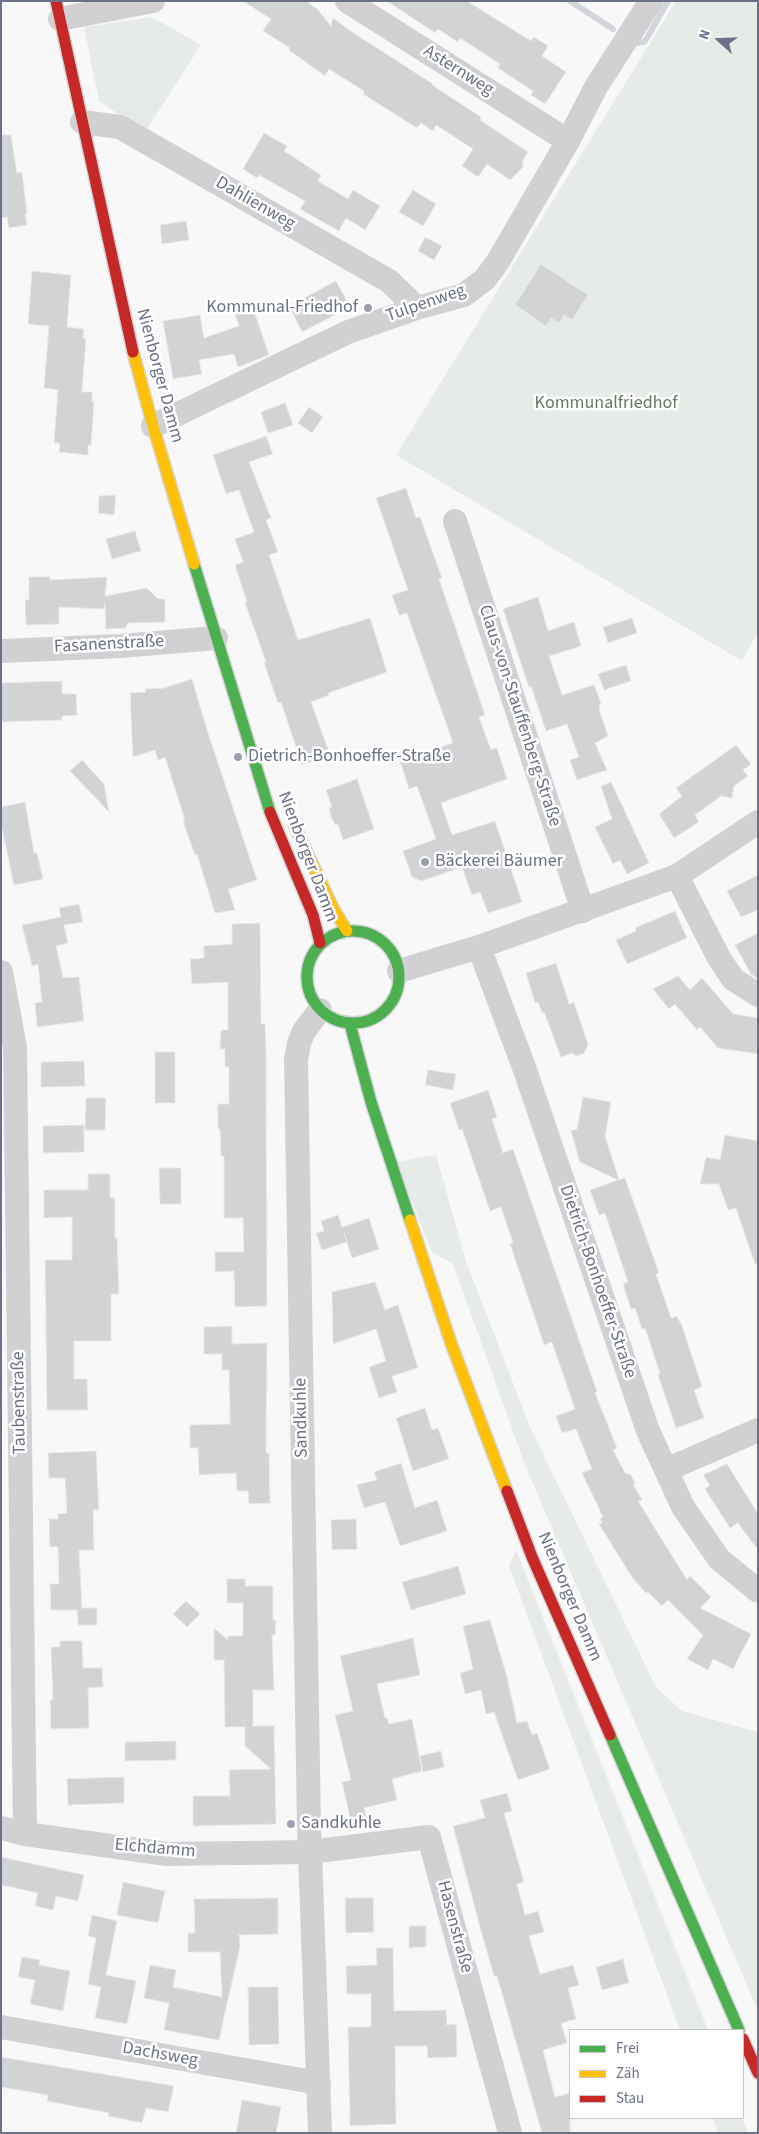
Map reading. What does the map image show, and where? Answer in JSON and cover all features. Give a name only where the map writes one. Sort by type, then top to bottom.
[{"type":"street","points":[[58,10],[153,1]]},
{"type":"street","name":"Asternweg","points":[[348,1],[568,141]]},
{"type":"street","name":"Tulpenweg","points":[[153,426],[348,332],[418,308],[464,295],[485,280],[497,263],[568,141],[596,87],[651,1]]},
{"type":"street","name":"Nienborger Damm","points":[[58,10],[126,324],[153,426],[265,799],[313,915],[320,943]]},
{"type":"street","name":"Dahlienweg","points":[[82,122],[120,126],[389,281],[418,308]]},
{"type":"street","name":"Claus-von-Stauffenberg-Straße","points":[[455,521],[583,911]]},
{"type":"street","name":"Fasanenstraße","points":[[1,651],[121,646],[216,638]]},
{"type":"street","name":"Nienborger Damm","points":[[253,754],[265,767],[275,786]]},
{"type":"street","name":"Nienborger Damm","points":[[290,816],[333,908],[348,931]]},
{"type":"street","points":[[399,971],[479,948],[677,876],[758,822]]},
{"type":"street","points":[[677,876],[719,958],[733,979],[758,996]]},
{"type":"street","points":[[348,931],[368,933],[379,938],[395,957],[399,971],[394,997],[376,1017],[365,1023],[350,1024],[329,1017],[320,1010],[311,998],[306,984],[311,955],[320,943],[348,931]]},
{"type":"street","name":"Dietrich-Bonhoeffer-Straße","points":[[479,948],[526,1070],[648,1432],[683,1507],[719,1559],[758,1591]]},
{"type":"street","name":"Taubenstraße","points":[[1,972],[15,1047],[25,1834]]},
{"type":"street","name":"Sandkuhle","points":[[320,1010],[304,1031],[299,1043],[296,1060],[310,1852],[320,2133]]},
{"type":"street","points":[[375,1029],[376,1017]]},
{"type":"street","name":"Nienborger Damm","points":[[350,1024],[370,1102],[451,1343],[532,1557],[739,2029]]},
{"type":"street","name":"Nienborger Damm","points":[[385,1108],[391,1167]]},
{"type":"street","points":[[666,1470],[758,1430]]},
{"type":"street","name":"Elchdamm","points":[[1,1828],[25,1834],[167,1854],[310,1852]]},
{"type":"street","name":"Hasenstraße","points":[[310,1852],[429,1836],[510,2133]]},
{"type":"street","name":"Dachsweg","points":[[1,2026],[319,2083]]},
{"type":"street","points":[[744,2041],[758,2073]]},
{"type":"green space","name":"Kommunalfriedhof","points":[[676,1],[758,1],[758,632],[742,661],[396,455]]},
{"type":"green space","points":[[152,17],[201,45],[145,132],[99,101],[84,27]]},
{"type":"green space","points":[[436,1155],[466,1261],[530,1427],[656,1687],[682,1711],[758,1732],[758,2011],[525,1465],[453,1264],[432,1252],[396,1162]]},
{"type":"green space","points":[[516,1550],[708,2029],[680,2029],[509,1566]]},
{"type":"green space","points":[[713,2119],[742,2119],[748,2133],[718,2133]]},
{"type":"building","points":[[243,1],[306,1],[317,9],[331,26],[333,18],[433,84],[481,117],[480,120],[528,152],[522,162],[523,167],[510,180],[487,164],[478,177],[462,166],[473,149],[436,125],[433,131],[421,123],[417,128],[363,94],[364,91],[329,69],[325,76],[289,50],[290,48],[263,31],[271,19]]},
{"type":"building","points":[[387,1],[467,1],[531,41],[534,37],[548,46],[542,56],[566,72],[545,104],[531,95],[533,91],[498,68],[500,64],[460,38],[458,42],[438,29],[435,33]]},
{"type":"building","points":[[264,133],[287,146],[284,151],[321,175],[318,181],[348,199],[353,190],[380,206],[365,230],[346,218],[339,231],[300,209],[305,201],[259,175],[257,178],[243,169]]},
{"type":"building","points":[[1,135],[11,135],[17,173],[22,172],[27,225],[9,228],[7,217],[1,218]]},
{"type":"building","points":[[413,190],[436,204],[423,226],[399,212]]},
{"type":"building","points":[[186,221],[189,240],[162,244],[160,225]]},
{"type":"building","points":[[425,237],[442,246],[434,260],[418,251]]},
{"type":"building","points":[[541,264],[588,295],[572,320],[564,315],[559,323],[551,318],[546,326],[515,305]]},
{"type":"building","points":[[32,271],[71,275],[67,327],[84,329],[83,338],[86,338],[82,392],[92,392],[92,402],[94,402],[91,446],[88,445],[88,455],[59,452],[60,443],[54,443],[58,390],[44,388],[49,326],[28,324]]},
{"type":"building","points":[[336,281],[350,307],[302,332],[289,306]]},
{"type":"building","points":[[251,302],[269,355],[238,367],[234,354],[199,360],[202,374],[173,379],[163,321],[200,315],[204,338],[239,326],[233,308]]},
{"type":"building","points":[[285,403],[293,425],[268,433],[261,412]]},
{"type":"building","points":[[309,407],[323,417],[312,433],[298,423]]},
{"type":"building","points":[[266,436],[273,454],[249,462],[271,518],[266,520],[278,552],[269,555],[298,640],[370,618],[387,672],[328,693],[329,695],[311,702],[330,755],[302,765],[281,702],[278,703],[264,663],[266,662],[245,603],[247,602],[235,565],[243,562],[235,539],[254,532],[239,490],[226,494],[213,455]]},
{"type":"building","points":[[406,488],[416,518],[420,517],[442,578],[439,579],[485,715],[479,717],[491,750],[497,748],[507,779],[441,803],[452,835],[495,821],[522,902],[488,913],[480,892],[472,895],[462,867],[421,881],[412,877],[403,851],[436,839],[417,786],[409,789],[400,761],[453,743],[407,613],[399,615],[392,595],[408,590],[376,498]]},
{"type":"building","points":[[116,495],[114,515],[98,513],[99,496]]},
{"type":"building","points":[[135,531],[141,551],[112,559],[106,539]]},
{"type":"building","points":[[29,577],[50,577],[50,580],[107,577],[105,596],[147,588],[158,599],[165,599],[165,622],[128,623],[125,628],[106,629],[105,603],[104,609],[59,607],[59,624],[26,625],[25,600],[29,600]]},
{"type":"building","points":[[538,597],[548,631],[574,622],[581,646],[549,656],[562,695],[594,685],[601,703],[599,706],[608,736],[595,743],[607,770],[577,780],[570,760],[579,757],[567,724],[546,731],[503,609]]},
{"type":"building","points":[[632,618],[637,633],[608,643],[603,627]]},
{"type":"building","points":[[626,665],[631,681],[604,690],[598,674]]},
{"type":"building","points":[[192,679],[257,880],[228,889],[235,910],[215,913],[197,854],[195,855],[183,821],[185,820],[165,757],[158,760],[155,750],[133,757],[130,693],[146,692],[145,689],[164,688]]},
{"type":"building","points":[[62,681],[62,694],[76,694],[77,715],[62,716],[62,720],[1,722],[1,683]]},
{"type":"building","points":[[736,745],[751,764],[743,770],[748,776],[734,786],[732,798],[721,796],[695,815],[699,822],[674,838],[659,814],[682,796],[676,788]]},
{"type":"building","points":[[82,760],[104,784],[109,812],[70,771]]},
{"type":"building","points":[[357,779],[374,829],[343,840],[338,824],[335,825],[331,816],[329,808],[332,807],[326,790]]},
{"type":"building","points":[[611,782],[649,863],[627,874],[620,860],[613,864],[595,827],[612,819],[601,786]]},
{"type":"building","points":[[25,802],[34,853],[37,853],[43,879],[14,885],[1,824],[1,807]]},
{"type":"building","points":[[758,875],[758,910],[741,917],[727,891]]},
{"type":"building","points":[[79,904],[83,922],[64,925],[68,943],[56,946],[63,978],[79,977],[84,1021],[37,1027],[35,1003],[42,1002],[38,964],[32,966],[22,925],[61,917],[59,908]]},
{"type":"building","points":[[675,911],[687,938],[627,964],[616,940],[636,931],[635,928]]},
{"type":"building","points":[[260,923],[261,1024],[265,1024],[266,1049],[267,1306],[235,1307],[234,1271],[215,1272],[215,1252],[244,1252],[243,1218],[224,1218],[224,1156],[221,1156],[220,1129],[218,1129],[218,1104],[229,1104],[229,1067],[225,1067],[225,1049],[220,1049],[221,1030],[228,1030],[228,982],[192,984],[190,959],[204,958],[204,946],[232,944],[232,924]]},
{"type":"building","points":[[758,933],[758,979],[751,974],[735,945]]},
{"type":"building","points":[[556,963],[569,1004],[574,1002],[588,1045],[584,1053],[576,1056],[572,1053],[561,1057],[544,1012],[542,1013],[538,1002],[535,1003],[526,973]]},
{"type":"building","points":[[678,976],[690,990],[702,978],[733,1014],[758,1018],[758,1054],[718,1048],[700,1027],[697,1030],[675,1004],[669,1009],[653,989]]},
{"type":"building","points":[[155,1052],[175,1052],[175,1103],[155,1103]]},
{"type":"building","points":[[84,1061],[85,1086],[41,1087],[41,1062]]},
{"type":"building","points":[[428,1070],[456,1074],[453,1090],[425,1085]]},
{"type":"building","points":[[488,1090],[497,1117],[492,1119],[503,1153],[513,1149],[597,1392],[595,1393],[617,1448],[613,1450],[625,1473],[631,1475],[635,1483],[634,1486],[642,1500],[638,1501],[687,1580],[690,1576],[711,1597],[700,1608],[751,1634],[733,1669],[713,1659],[708,1670],[687,1659],[703,1635],[668,1600],[662,1606],[648,1592],[646,1593],[632,1577],[599,1524],[602,1523],[600,1519],[603,1517],[582,1473],[592,1469],[576,1429],[562,1433],[556,1416],[575,1409],[552,1342],[544,1345],[510,1244],[513,1243],[501,1207],[490,1211],[462,1129],[459,1130],[450,1103]]},
{"type":"building","points":[[583,1097],[611,1102],[605,1136],[619,1180],[625,1178],[659,1273],[656,1274],[671,1318],[677,1316],[682,1326],[702,1387],[694,1390],[704,1418],[676,1428],[645,1328],[642,1329],[635,1308],[631,1309],[623,1284],[628,1282],[605,1213],[599,1215],[590,1190],[618,1180],[580,1162],[571,1131],[577,1129]]},
{"type":"building","points":[[86,1098],[106,1098],[105,1130],[85,1130]]},
{"type":"building","points":[[84,1125],[84,1152],[43,1153],[43,1126]]},
{"type":"building","points":[[725,1135],[758,1141],[758,1264],[755,1264],[736,1208],[728,1210],[719,1184],[700,1184],[706,1157],[720,1160]]},
{"type":"building","points":[[159,1168],[181,1168],[181,1204],[160,1204]]},
{"type":"building","points":[[88,1174],[110,1174],[110,1198],[115,1198],[115,1238],[117,1238],[119,1294],[111,1294],[111,1341],[74,1341],[74,1379],[87,1379],[88,1410],[47,1410],[45,1260],[72,1260],[72,1217],[44,1218],[44,1190],[88,1190]]},
{"type":"building","points":[[338,1215],[342,1227],[369,1218],[379,1249],[352,1258],[347,1242],[322,1250],[316,1233],[324,1231],[321,1221]]},
{"type":"building","points":[[375,1282],[385,1310],[398,1305],[418,1368],[392,1376],[397,1392],[379,1398],[369,1367],[386,1361],[376,1329],[333,1344],[332,1292]]},
{"type":"building","points":[[232,1326],[232,1344],[267,1343],[266,1453],[269,1453],[270,1503],[249,1504],[248,1491],[237,1491],[236,1473],[199,1475],[198,1448],[190,1448],[190,1425],[230,1424],[229,1370],[222,1370],[222,1354],[204,1354],[204,1327]]},
{"type":"building","points":[[425,1408],[432,1430],[438,1428],[449,1459],[413,1471],[396,1418]]},
{"type":"building","points":[[96,1451],[99,1510],[93,1510],[94,1550],[79,1550],[82,1608],[97,1608],[97,1625],[78,1625],[77,1610],[51,1610],[50,1584],[59,1584],[58,1547],[50,1547],[49,1519],[58,1519],[58,1514],[67,1513],[65,1478],[49,1478],[48,1453]]},
{"type":"building","points":[[401,1463],[415,1508],[437,1500],[447,1531],[400,1546],[385,1502],[364,1508],[357,1485],[377,1480],[374,1472]]},
{"type":"building","points":[[727,1464],[758,1514],[758,1550],[738,1523],[730,1528],[705,1489],[710,1485],[703,1475]]},
{"type":"building","points":[[356,1519],[357,1549],[332,1550],[331,1520]]},
{"type":"building","points":[[458,1566],[466,1594],[411,1610],[402,1582]]},
{"type":"building","points":[[227,1579],[245,1579],[245,1586],[273,1586],[273,1620],[276,1620],[275,1635],[272,1635],[274,1690],[253,1690],[253,1726],[274,1726],[276,1824],[193,1826],[193,1796],[230,1796],[229,1770],[271,1769],[245,1746],[245,1727],[225,1727],[224,1660],[214,1660],[214,1628],[228,1640],[228,1636],[243,1636],[243,1603],[227,1603]]},
{"type":"building","points":[[186,1601],[200,1614],[187,1627],[173,1614]]},
{"type":"building","points":[[490,1620],[507,1677],[517,1723],[527,1721],[532,1735],[537,1733],[550,1769],[518,1780],[494,1712],[486,1714],[481,1690],[465,1694],[460,1673],[473,1669],[463,1626]]},
{"type":"building","points":[[413,1638],[420,1675],[377,1684],[385,1718],[387,1718],[389,1724],[412,1719],[422,1771],[392,1779],[397,1800],[364,1808],[368,1823],[352,1826],[342,1782],[351,1780],[335,1715],[353,1711],[340,1656]]},
{"type":"building","points":[[60,1641],[82,1641],[83,1668],[102,1668],[103,1687],[88,1688],[89,1728],[51,1729],[50,1700],[53,1700],[51,1647],[60,1647]]},
{"type":"building","points":[[176,1741],[176,1760],[125,1761],[125,1742]]},
{"type":"building","points":[[441,1751],[444,1767],[423,1772],[420,1756]]},
{"type":"building","points":[[124,1777],[124,1803],[68,1805],[67,1779]]},
{"type":"building","points":[[507,1793],[512,1811],[504,1813],[524,1882],[517,1884],[525,1915],[538,1911],[544,1932],[529,1936],[540,1974],[573,1965],[579,1985],[568,1988],[576,2019],[561,2023],[567,2043],[543,2050],[555,2097],[569,2093],[570,2133],[542,2133],[497,1976],[494,1976],[480,1927],[453,1826],[485,1818],[480,1800]]},
{"type":"building","points":[[1,1857],[84,1875],[78,1901],[56,1896],[53,1910],[35,1906],[38,1893],[1,1885]]},
{"type":"building","points":[[123,1882],[165,1891],[158,1923],[117,1915]]},
{"type":"building","points":[[278,1898],[278,1934],[239,1935],[240,1946],[219,2040],[164,2030],[169,2003],[144,1998],[150,1965],[176,1970],[173,1987],[222,1997],[220,1952],[188,1952],[188,1933],[195,1933],[194,1899]]},
{"type":"building","points":[[345,1898],[373,1898],[374,1932],[346,1933]]},
{"type":"building","points":[[92,1915],[117,1921],[106,1975],[136,1981],[127,2024],[95,2018],[101,1987],[88,1984],[96,1938],[88,1936]]},
{"type":"building","points":[[409,1926],[426,1926],[426,1947],[409,1948]]},
{"type":"building","points":[[376,1948],[393,1948],[394,2011],[446,2010],[447,2025],[456,2024],[457,2057],[428,2058],[427,2046],[395,2046],[396,2124],[350,2126],[348,2027],[371,2027],[371,1994],[347,1994],[346,1966],[377,1965]]},
{"type":"building","points":[[22,1957],[40,1960],[39,1965],[70,1971],[63,2011],[30,2004],[35,1980],[18,1977]]},
{"type":"building","points":[[623,1959],[629,1983],[602,1990],[596,1967]]},
{"type":"building","points":[[248,1987],[278,1987],[279,2044],[249,2045]]},
{"type":"building","points":[[1,2057],[174,2086],[168,2112],[146,2108],[142,2123],[108,2116],[109,2113],[47,2101],[48,2095],[1,2087]]},
{"type":"building","points":[[242,2100],[281,2107],[276,2133],[236,2133]]},
{"type":"waterway","points":[[570,1],[613,29]]},
{"type":"waterway","points":[[635,43],[644,42],[668,1]]},
{"type":"traffic: fast","points":[[194,564],[270,812]]},
{"type":"traffic: fast","points":[[353,931],[371,934],[386,944],[396,959],[399,977],[396,995],[386,1010],[371,1020],[353,1023],[335,1020],[320,1010],[310,995],[307,977],[310,959],[320,944],[335,934],[353,931]]},
{"type":"traffic: fast","points":[[350,1024],[371,1102],[410,1220]]},
{"type":"traffic: fast","points":[[610,1735],[739,2029]]},
{"type":"traffic: slow","points":[[133,352],[194,564]]},
{"type":"traffic: slow","points":[[294,825],[333,908],[347,931]]},
{"type":"traffic: slow","points":[[410,1220],[451,1343],[507,1491]]},
{"type":"traffic: jam","points":[[56,1],[133,352]]},
{"type":"traffic: jam","points":[[270,812],[313,915],[320,943]]},
{"type":"traffic: jam","points":[[507,1491],[532,1557],[610,1735]]},
{"type":"traffic: jam","points":[[744,2041],[758,2073]]},
{"type":"place","name":"Kommunal-Friedhof","points":[[368,308]]},
{"type":"place","name":"Dietrich-Bonhoeffer-Straße","points":[[238,757]]},
{"type":"place","name":"Bäckerei Bäumer","points":[[425,862]]},
{"type":"place","name":"Sandkuhle","points":[[291,1824]]}]
